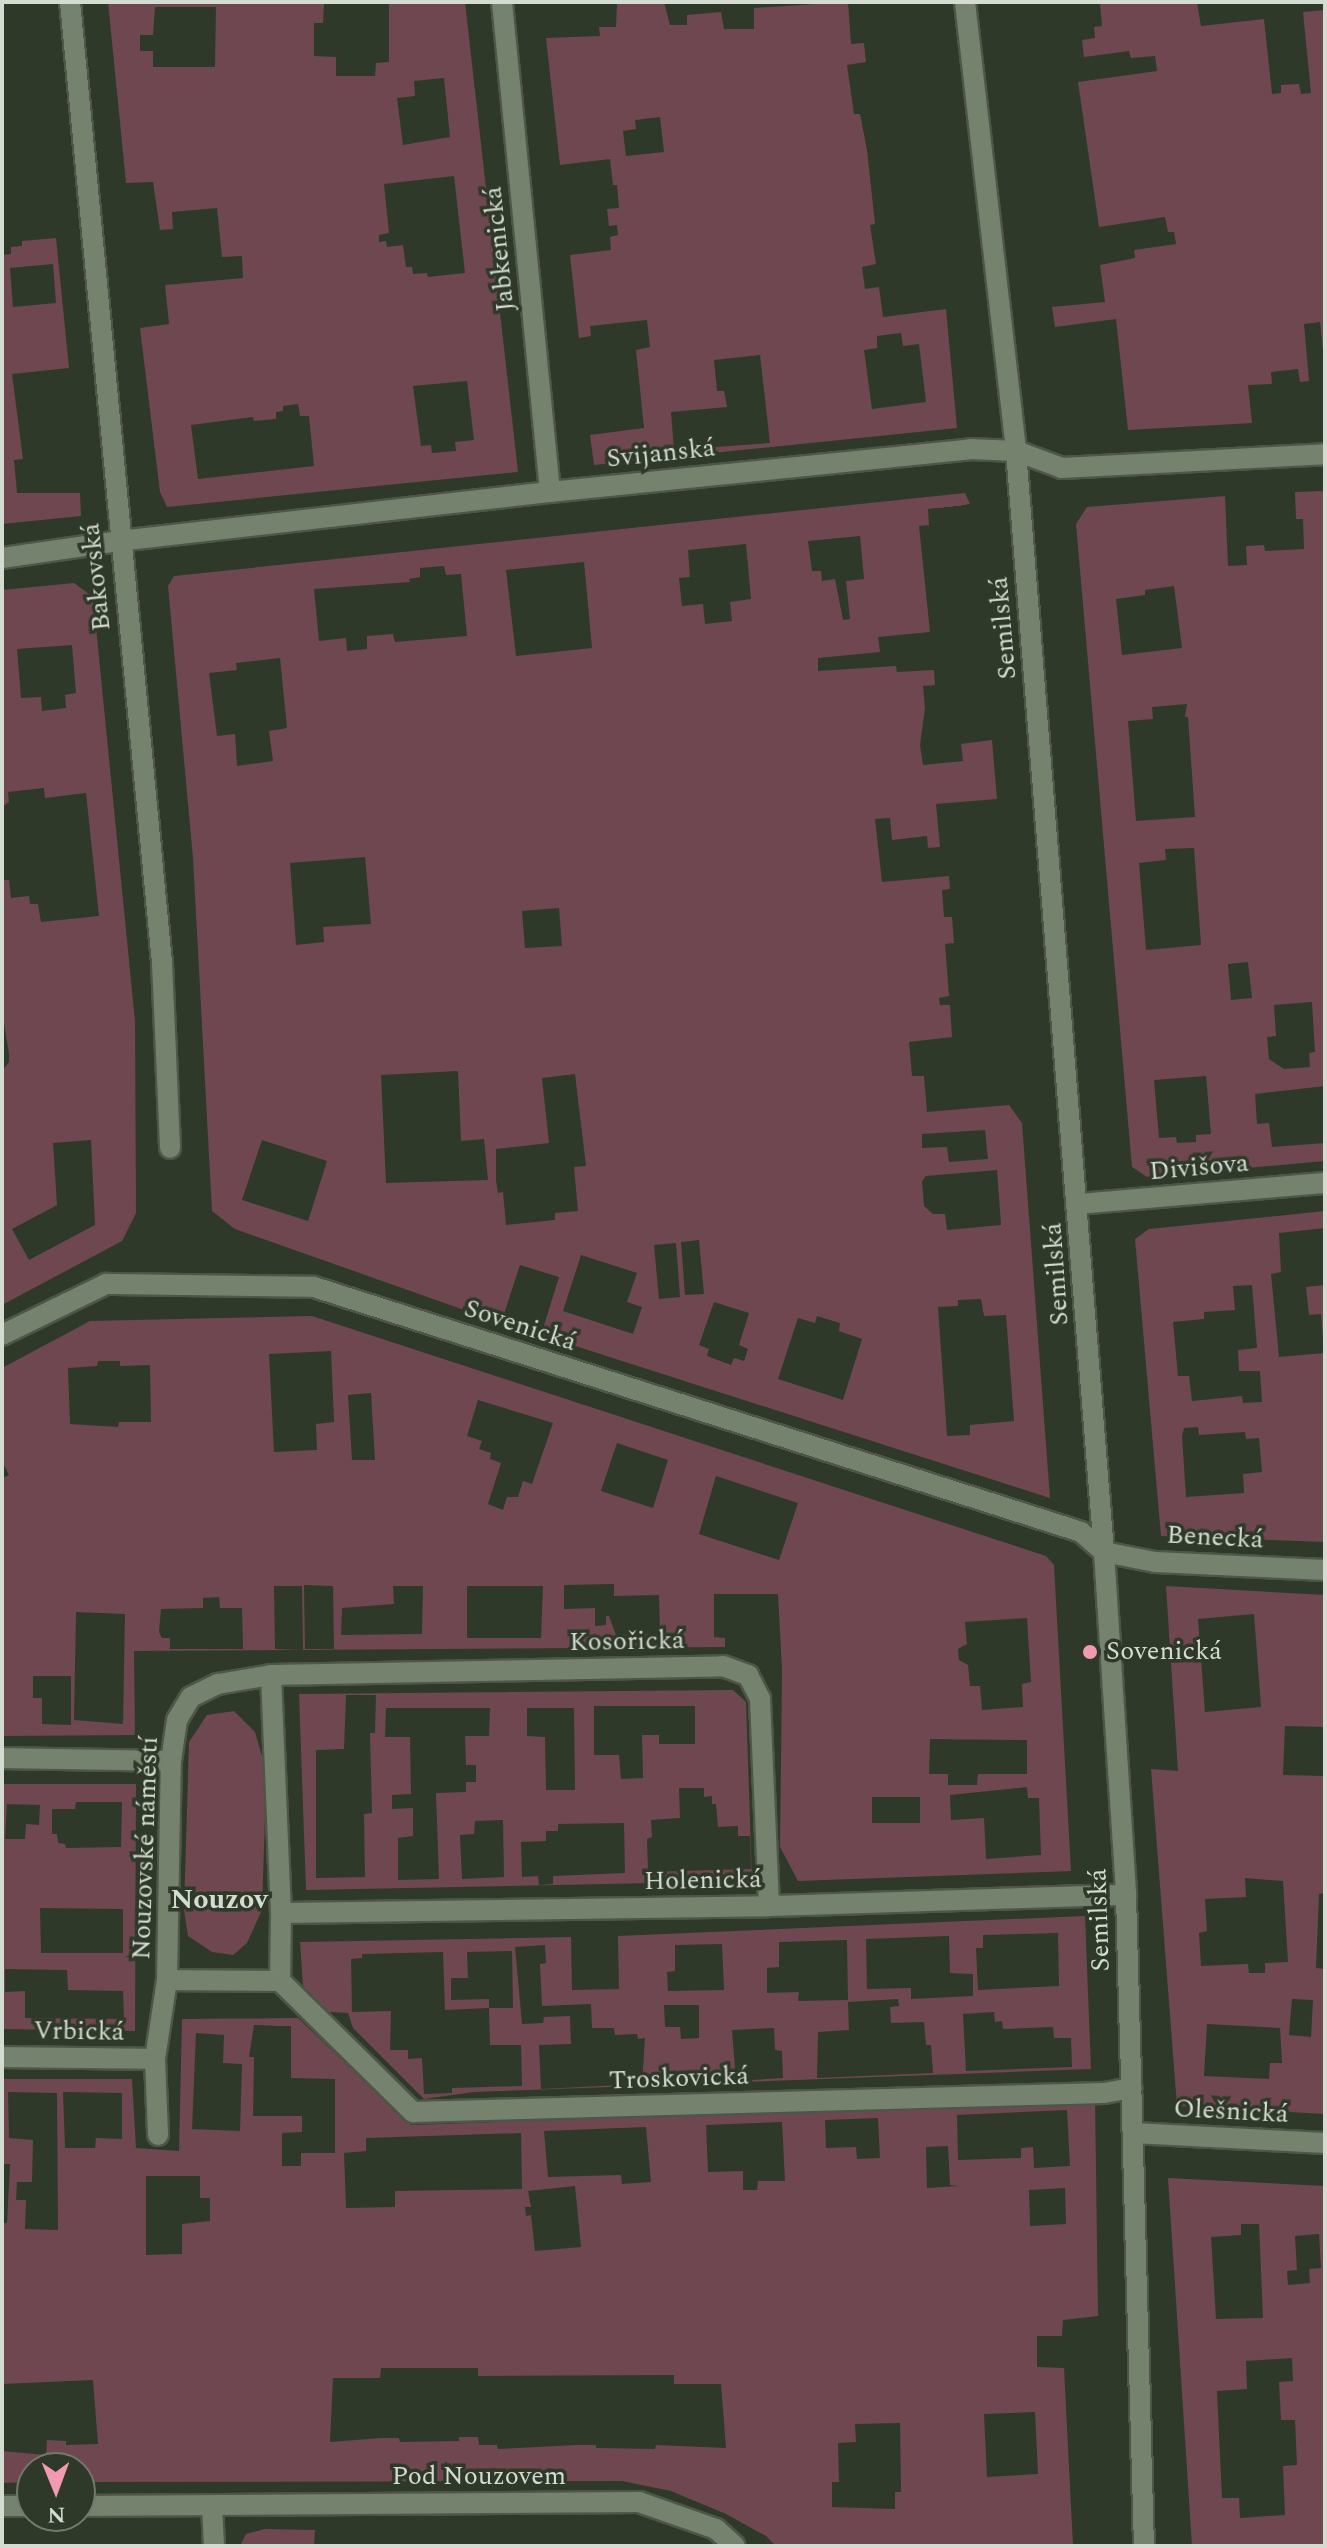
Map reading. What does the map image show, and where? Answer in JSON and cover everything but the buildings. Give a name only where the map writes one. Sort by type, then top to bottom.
[{"type":"street","name":"Bakovská","points":[[70,2],[119,541],[162,963],[170,1148]]},
{"type":"street","name":"Jabkenická","points":[[502,2],[550,492]]},
{"type":"street","name":"Semilská","points":[[965,2],[1016,451],[1104,1552],[1126,1895],[1144,2546]]},
{"type":"street","name":"Svijanská","points":[[2,558],[119,541],[550,492],[970,449],[1016,451],[1062,468],[1325,454]]},
{"type":"street","name":"Divišova","points":[[1078,1204],[1325,1183]]},
{"type":"street","name":"Sovenická","points":[[2,1335],[106,1284],[314,1287],[1081,1532],[1104,1552]]},
{"type":"street","name":"Benecká","points":[[1104,1552],[1155,1562],[1325,1570]]},
{"type":"street","name":"Kosořická","points":[[271,1675],[723,1666],[748,1675],[760,1699],[769,1906]]},
{"type":"street","name":"Nouzovské náměstí","points":[[271,1675],[218,1684],[191,1697],[177,1720],[171,1761],[167,1980],[280,1981]]},
{"type":"street","points":[[271,1675],[281,1913],[280,1981]]},
{"type":"street","points":[[2,1758],[171,1761]]},
{"type":"street","name":"Holenická","points":[[281,1913],[769,1906],[1126,1895]]},
{"type":"street","name":"Vrbická","points":[[158,2135],[155,2059],[167,1980]]},
{"type":"street","name":"Troskovická","points":[[280,1981],[413,2112],[1104,2093],[1132,2088]]},
{"type":"street","name":"Vrbická","points":[[2,2057],[155,2059]]},
{"type":"street","name":"Olešnická","points":[[1134,2133],[1325,2143]]},
{"type":"street","name":"Pod Nouzovem","points":[[96,2506],[639,2502],[716,2529],[735,2546]]},
{"type":"street","points":[[212,2506],[214,2546]]},
{"type":"shaded area","points":[[108,2],[324,2],[323,23],[314,23],[314,56],[336,57],[336,76],[375,76],[376,63],[389,62],[389,2],[465,2],[518,472],[167,507],[160,492],[140,328],[169,324],[165,285],[243,278],[242,256],[222,257],[217,208],[172,212],[173,229],[160,230],[153,182],[126,183]],"holes":[[[155,7],[216,7],[215,67],[153,67],[153,51],[140,51],[140,35],[153,35]],[[444,78],[450,137],[403,145],[397,98],[415,96],[414,81]],[[454,176],[465,273],[428,277],[427,273],[413,274],[412,267],[406,267],[403,245],[387,247],[386,241],[379,242],[379,235],[389,233],[384,184]],[[467,381],[474,440],[455,442],[456,451],[432,453],[431,445],[421,446],[413,386]],[[298,404],[300,416],[309,416],[314,466],[198,479],[191,425],[253,417],[254,421],[276,419],[276,412],[283,411],[283,406]]]},
{"type":"shaded area","points":[[617,2],[664,2],[670,25],[687,25],[687,15],[721,12],[724,29],[754,29],[754,8],[848,2],[851,44],[864,43],[866,62],[847,65],[854,114],[860,114],[867,150],[875,224],[870,225],[876,264],[862,267],[865,289],[879,287],[883,317],[946,309],[957,428],[594,465],[590,435],[644,428],[636,350],[650,347],[647,320],[590,326],[591,336],[579,338],[570,255],[611,250],[610,237],[618,235],[617,225],[609,226],[607,209],[619,208],[617,185],[613,185],[610,159],[560,165],[546,38],[600,36],[599,27],[616,27]],"holes":[[[660,117],[664,152],[626,156],[623,131],[636,129],[635,120]],[[901,333],[903,346],[919,344],[926,402],[872,409],[864,350],[877,348],[877,336]],[[760,355],[770,443],[674,450],[671,412],[727,407],[724,391],[717,391],[714,360]]]},
{"type":"shaded area","points":[[1100,2],[1197,2],[1201,26],[1264,19],[1272,94],[1281,93],[1281,85],[1299,84],[1301,94],[1311,93],[1303,12],[1325,10],[1325,369],[1320,322],[1304,324],[1309,381],[1300,382],[1298,369],[1271,372],[1272,384],[1248,385],[1252,423],[1128,430],[1116,319],[1055,327],[1052,307],[1105,302],[1100,265],[1135,258],[1134,250],[1176,244],[1174,232],[1168,232],[1165,217],[1099,227],[1078,82],[1157,71],[1155,56],[1131,58],[1129,51],[1084,57],[1082,40],[1095,38],[1094,27],[1102,26]]},
{"type":"shaded area","points":[[56,238],[69,368],[12,374],[23,459],[14,460],[17,493],[80,493],[81,516],[2,524],[2,255],[11,254],[11,247],[22,246],[22,241]],"holes":[[[53,264],[56,303],[13,307],[10,268]]]},
{"type":"shaded area","points":[[1325,491],[1325,1086],[1255,1094],[1257,1124],[1269,1123],[1272,1147],[1325,1143],[1325,1161],[1147,1177],[1132,1167],[1076,524],[1087,507],[1225,496],[1228,566],[1247,565],[1246,546],[1264,545],[1265,551],[1304,549],[1303,519],[1296,519],[1295,492]],"holes":[[[1174,586],[1182,648],[1122,655],[1116,599],[1145,595],[1145,590]],[[1187,704],[1185,717],[1188,717],[1195,817],[1136,821],[1128,721],[1153,719],[1152,707]],[[1194,848],[1201,945],[1146,950],[1139,863],[1166,860],[1165,849]],[[1248,962],[1252,998],[1231,1000],[1228,964]],[[1312,1002],[1315,1052],[1309,1053],[1310,1067],[1284,1069],[1269,1059],[1267,1037],[1276,1036],[1274,1005]],[[1206,1076],[1211,1134],[1196,1135],[1196,1142],[1177,1143],[1176,1137],[1159,1138],[1154,1080]]]},
{"type":"shaded area","points":[[965,493],[970,504],[928,509],[929,525],[919,526],[930,632],[878,637],[880,652],[818,658],[818,671],[896,666],[897,672],[934,670],[935,685],[923,686],[925,708],[920,745],[923,765],[963,761],[961,744],[992,740],[997,799],[936,804],[940,847],[928,848],[927,836],[892,840],[890,818],[875,819],[882,882],[949,876],[950,889],[942,890],[944,917],[952,917],[954,943],[945,944],[949,996],[939,998],[940,1005],[950,1005],[952,1037],[909,1042],[912,1076],[924,1076],[927,1112],[1009,1105],[1022,1123],[1050,1498],[541,1335],[559,1277],[520,1265],[501,1323],[235,1229],[212,1211],[193,858],[168,586],[174,576]],"holes":[[[860,536],[864,579],[846,581],[850,619],[843,620],[835,579],[822,581],[821,571],[812,571],[808,541]],[[746,544],[751,599],[730,602],[732,621],[705,624],[703,604],[682,606],[679,578],[690,577],[688,550]],[[584,562],[592,648],[516,656],[506,570]],[[444,566],[446,575],[461,574],[467,636],[395,642],[393,634],[367,636],[367,649],[347,651],[346,638],[319,641],[314,589],[410,582],[409,579],[420,577],[420,568]],[[280,658],[287,728],[269,731],[273,761],[237,766],[235,734],[217,736],[209,673],[237,670],[236,663]],[[365,857],[371,924],[323,927],[324,942],[296,945],[290,863]],[[559,908],[562,946],[525,948],[522,911]],[[458,1071],[461,1141],[484,1139],[488,1180],[386,1183],[381,1075]],[[575,1074],[586,1166],[574,1167],[578,1211],[555,1213],[555,1220],[506,1225],[503,1192],[498,1193],[496,1180],[496,1149],[549,1143],[542,1078]],[[985,1130],[988,1159],[949,1162],[947,1147],[922,1148],[922,1134]],[[262,1140],[327,1161],[308,1221],[242,1200]],[[997,1170],[1001,1225],[947,1230],[945,1214],[933,1214],[924,1206],[922,1181],[926,1176]],[[699,1240],[704,1294],[685,1295],[681,1242]],[[676,1243],[680,1297],[659,1299],[654,1245]],[[581,1255],[637,1273],[627,1302],[642,1307],[633,1334],[563,1311]],[[981,1299],[984,1316],[1006,1315],[1014,1421],[970,1425],[970,1435],[947,1436],[938,1307],[958,1306],[958,1300]],[[714,1302],[749,1313],[739,1345],[748,1349],[744,1361],[734,1358],[731,1365],[707,1356],[709,1349],[699,1345]],[[817,1316],[840,1323],[839,1331],[862,1339],[843,1400],[778,1379],[798,1318],[815,1323]]]},
{"type":"shaded area","points":[[74,583],[93,597],[135,1021],[136,1213],[122,1241],[2,1305],[2,1071],[9,1062],[9,1054],[2,1010],[2,880],[9,880],[11,898],[29,896],[30,904],[38,904],[41,922],[99,916],[86,793],[45,798],[44,788],[8,792],[9,802],[2,807],[2,590]],"holes":[[[72,645],[76,693],[65,695],[66,708],[42,711],[41,697],[21,698],[17,649]],[[91,1140],[95,1225],[29,1260],[12,1229],[57,1205],[53,1143]]]},
{"type":"shaded area","points":[[1325,1211],[1325,1228],[1279,1233],[1281,1272],[1271,1274],[1279,1357],[1324,1353],[1321,1314],[1309,1315],[1306,1287],[1325,1285],[1325,1542],[1161,1536],[1135,1239],[1149,1229]],"holes":[[[1252,1285],[1257,1348],[1238,1350],[1239,1371],[1260,1371],[1262,1402],[1243,1403],[1242,1396],[1192,1401],[1189,1376],[1178,1376],[1173,1322],[1204,1319],[1204,1312],[1235,1310],[1233,1286]],[[1198,1427],[1199,1435],[1245,1432],[1246,1439],[1259,1438],[1262,1472],[1243,1474],[1244,1493],[1186,1497],[1182,1436],[1184,1428]]]},
{"type":"shaded area","points":[[312,1316],[1046,1556],[1054,1565],[1071,1871],[798,1881],[780,1847],[782,1670],[778,1594],[714,1594],[714,1637],[725,1638],[725,1647],[303,1650],[302,1586],[274,1586],[275,1649],[300,1650],[134,1651],[135,1735],[2,1736],[2,1479],[9,1475],[2,1461],[2,1368],[90,1321]],"holes":[[[331,1351],[334,1422],[316,1424],[317,1450],[274,1452],[269,1354]],[[98,1361],[120,1361],[120,1366],[150,1365],[151,1422],[119,1422],[118,1427],[70,1424],[68,1368],[97,1366]],[[371,1393],[375,1460],[352,1460],[348,1395]],[[478,1400],[553,1423],[532,1484],[523,1481],[518,1497],[507,1497],[503,1510],[488,1504],[501,1463],[490,1459],[491,1453],[479,1449],[482,1441],[467,1436]],[[617,1443],[668,1460],[653,1508],[601,1491]],[[716,1476],[798,1503],[779,1560],[699,1534]],[[614,1584],[614,1596],[659,1595],[660,1634],[616,1635],[609,1616],[606,1616],[606,1625],[595,1626],[595,1608],[564,1609],[564,1585]],[[304,1585],[333,1586],[334,1649],[305,1649]],[[393,1586],[423,1586],[422,1634],[341,1635],[342,1608],[394,1604]],[[467,1586],[543,1586],[541,1638],[467,1638]],[[219,1597],[220,1608],[242,1608],[243,1649],[170,1649],[170,1638],[162,1638],[159,1632],[161,1609],[203,1608],[203,1598]],[[76,1612],[125,1614],[123,1724],[74,1720]],[[1027,1618],[1031,1682],[1022,1684],[1023,1707],[982,1710],[980,1686],[970,1686],[968,1665],[959,1660],[958,1649],[967,1644],[965,1622]],[[33,1676],[71,1676],[71,1725],[42,1724],[42,1698],[33,1698]],[[930,1739],[1027,1740],[1027,1774],[978,1774],[977,1785],[948,1785],[948,1774],[929,1774]],[[1027,1787],[1028,1798],[1039,1798],[1041,1855],[986,1859],[984,1818],[951,1820],[950,1795]],[[872,1797],[920,1797],[920,1823],[872,1823]]]},
{"type":"shaded area","points":[[1166,1586],[1325,1595],[1325,1727],[1285,1726],[1283,1775],[1325,1776],[1325,1893],[1319,1894],[1316,1968],[1325,1969],[1325,2114],[1177,2106],[1151,1769],[1178,1771]],"holes":[[[1254,1614],[1261,1707],[1205,1712],[1198,1619]],[[1245,1878],[1283,1881],[1288,1962],[1265,1963],[1265,1973],[1249,1973],[1248,1964],[1201,1966],[1199,1933],[1207,1931],[1205,1899],[1246,1897]],[[1292,1999],[1313,2000],[1311,2037],[1289,2035]],[[1207,2024],[1280,2028],[1282,2063],[1270,2063],[1269,2079],[1204,2076]]]},
{"type":"shaded area","points":[[733,1690],[746,1702],[752,1881],[306,1890],[299,1694]],"holes":[[[346,1695],[376,1695],[375,1733],[370,1733],[372,1813],[364,1814],[365,1877],[316,1878],[316,1750],[344,1749]],[[594,1706],[695,1706],[695,1744],[659,1744],[659,1735],[642,1735],[643,1778],[621,1779],[619,1755],[594,1755]],[[386,1708],[490,1708],[489,1736],[465,1736],[466,1765],[476,1765],[476,1782],[466,1782],[466,1792],[436,1793],[439,1879],[398,1880],[398,1838],[413,1836],[413,1808],[392,1809],[392,1795],[411,1794],[410,1737],[385,1737]],[[527,1708],[574,1708],[575,1790],[546,1790],[545,1737],[527,1736]],[[679,1788],[704,1788],[704,1797],[712,1796],[712,1804],[716,1804],[718,1827],[738,1826],[738,1836],[750,1836],[751,1869],[648,1872],[647,1839],[652,1837],[651,1820],[680,1818]],[[503,1820],[504,1877],[462,1879],[460,1835],[474,1834],[475,1821]],[[624,1823],[625,1873],[553,1876],[553,1884],[539,1885],[538,1876],[522,1877],[521,1842],[546,1841],[546,1831],[558,1831],[558,1824]]]},
{"type":"shaded area","points":[[234,1711],[255,1732],[263,1760],[265,1816],[262,1910],[247,1943],[233,1955],[212,1952],[188,1936],[184,1910],[189,1742],[207,1715]]},
{"type":"shaded area","points":[[2,1784],[136,1784],[135,2031],[2,2029]],"holes":[[[76,1802],[122,1802],[121,1847],[66,1848],[65,1844],[58,1843],[57,1834],[52,1834],[52,1809],[75,1809]],[[7,1804],[40,1805],[39,1825],[26,1824],[25,1839],[5,1839]],[[40,1908],[123,1909],[123,1953],[41,1953]],[[5,1969],[67,1970],[68,1990],[123,1991],[124,2019],[25,2018],[25,1991],[5,1992]]]},
{"type":"shaded area","points":[[1085,1916],[1091,2069],[474,2092],[424,2099],[353,2028],[348,2013],[329,2012],[303,1986],[300,1942],[571,1937],[572,1990],[619,1989],[618,1936]],"holes":[[[1058,1933],[1059,1986],[978,1990],[976,1948],[983,1948],[983,1935]],[[949,1936],[950,1973],[973,1974],[973,1996],[911,1999],[911,1988],[867,1989],[866,1939]],[[847,1940],[848,2000],[798,2001],[799,1992],[767,1993],[767,1968],[779,1967],[779,1942]],[[722,1944],[724,1990],[668,1991],[667,1972],[675,1971],[675,1945]],[[545,1945],[546,1963],[540,1964],[542,2006],[591,2004],[592,2028],[614,2028],[615,2035],[637,2034],[638,2039],[645,2038],[642,2084],[541,2089],[539,2045],[571,2044],[570,2016],[544,2017],[543,2023],[522,2024],[515,1947]],[[512,1951],[513,2008],[489,2008],[489,1999],[451,2000],[451,1978],[468,1978],[467,1952]],[[443,1952],[445,2010],[489,2008],[490,2045],[521,2045],[522,2086],[452,2088],[452,2093],[424,2094],[422,2058],[408,2059],[408,2050],[390,2050],[391,2011],[352,2012],[351,1959],[362,1958],[362,1954]],[[898,1999],[899,2006],[890,2007],[891,2023],[924,2022],[926,2045],[931,2045],[933,2073],[817,2078],[818,2032],[849,2030],[848,2002]],[[664,2005],[699,2005],[699,2038],[681,2039],[680,2027],[665,2027]],[[994,2012],[995,2022],[1002,2021],[1003,2029],[1053,2027],[1054,2038],[1071,2038],[1072,2067],[966,2071],[963,2014]],[[774,2028],[775,2050],[782,2051],[783,2078],[736,2081],[732,2030]]]},
{"type":"shaded area","points":[[298,2018],[411,2125],[1095,2100],[1098,2316],[1063,2320],[1062,2336],[1037,2336],[1037,2367],[1064,2368],[1073,2546],[776,2546],[766,2536],[726,2514],[671,2491],[622,2481],[96,2482],[96,2452],[46,2452],[47,2440],[66,2441],[66,2445],[98,2444],[93,2380],[2,2384],[2,2223],[7,2223],[10,2164],[2,2164],[2,2079],[132,2079],[136,2148],[179,2151],[182,2019]],"holes":[[[254,2025],[291,2026],[291,2078],[335,2079],[335,2153],[301,2153],[301,2166],[282,2166],[282,2133],[302,2132],[302,2116],[253,2116],[254,2057],[249,2057]],[[196,2033],[224,2035],[223,2063],[242,2064],[240,2131],[192,2129]],[[8,2092],[57,2093],[58,2230],[25,2229],[26,2200],[16,2200],[17,2182],[32,2182],[33,2140],[9,2138]],[[63,2092],[122,2093],[122,2139],[96,2138],[95,2148],[65,2148]],[[1067,2110],[1070,2166],[1034,2168],[1033,2147],[1021,2148],[1021,2158],[958,2160],[957,2115]],[[878,2118],[880,2158],[857,2159],[856,2147],[826,2148],[825,2120]],[[782,2122],[785,2181],[758,2181],[757,2190],[743,2190],[743,2171],[708,2172],[706,2125]],[[646,2127],[651,2182],[622,2184],[621,2175],[548,2177],[544,2131]],[[521,2133],[522,2189],[395,2191],[395,2207],[346,2208],[344,2153],[366,2151],[366,2138]],[[948,2146],[950,2185],[959,2186],[927,2188],[926,2147]],[[146,2176],[200,2176],[200,2198],[210,2198],[210,2221],[182,2224],[182,2254],[146,2255]],[[575,2186],[581,2247],[535,2251],[531,2215],[526,2216],[525,2207],[531,2207],[528,2191]],[[1065,2188],[1066,2224],[1030,2226],[1029,2190]],[[381,2368],[478,2368],[478,2376],[674,2375],[674,2384],[721,2384],[726,2448],[656,2445],[655,2449],[596,2448],[596,2445],[576,2445],[498,2449],[497,2445],[479,2445],[478,2437],[459,2437],[459,2441],[400,2442],[399,2438],[381,2438],[330,2442],[333,2378],[380,2378]],[[1035,2412],[1038,2474],[987,2477],[984,2414]],[[900,2423],[901,2492],[895,2492],[895,2509],[832,2507],[832,2482],[839,2482],[838,2443],[856,2442],[855,2424]]]},
{"type":"shaded area","points":[[1168,2178],[1325,2186],[1325,2546],[1192,2546]],"holes":[[[1241,2224],[1259,2224],[1263,2318],[1216,2319],[1211,2237],[1241,2235]],[[1319,2234],[1321,2268],[1309,2269],[1310,2283],[1288,2285],[1287,2271],[1297,2270],[1295,2236]],[[1292,2358],[1293,2381],[1279,2382],[1281,2420],[1295,2420],[1297,2465],[1283,2466],[1285,2515],[1240,2518],[1239,2498],[1222,2498],[1217,2391],[1247,2389],[1246,2361]]]},
{"type":"shaded area","points":[[2,2451],[16,2452],[16,2483],[2,2483]]},
{"type":"shaded area","points":[[265,2529],[315,2530],[314,2546],[240,2546],[246,2534]]},
{"type":"place","name":"Sovenická","points":[[1090,1652]]},
{"type":"district","name":"Nouzov","points":[[219,1900]]}]
